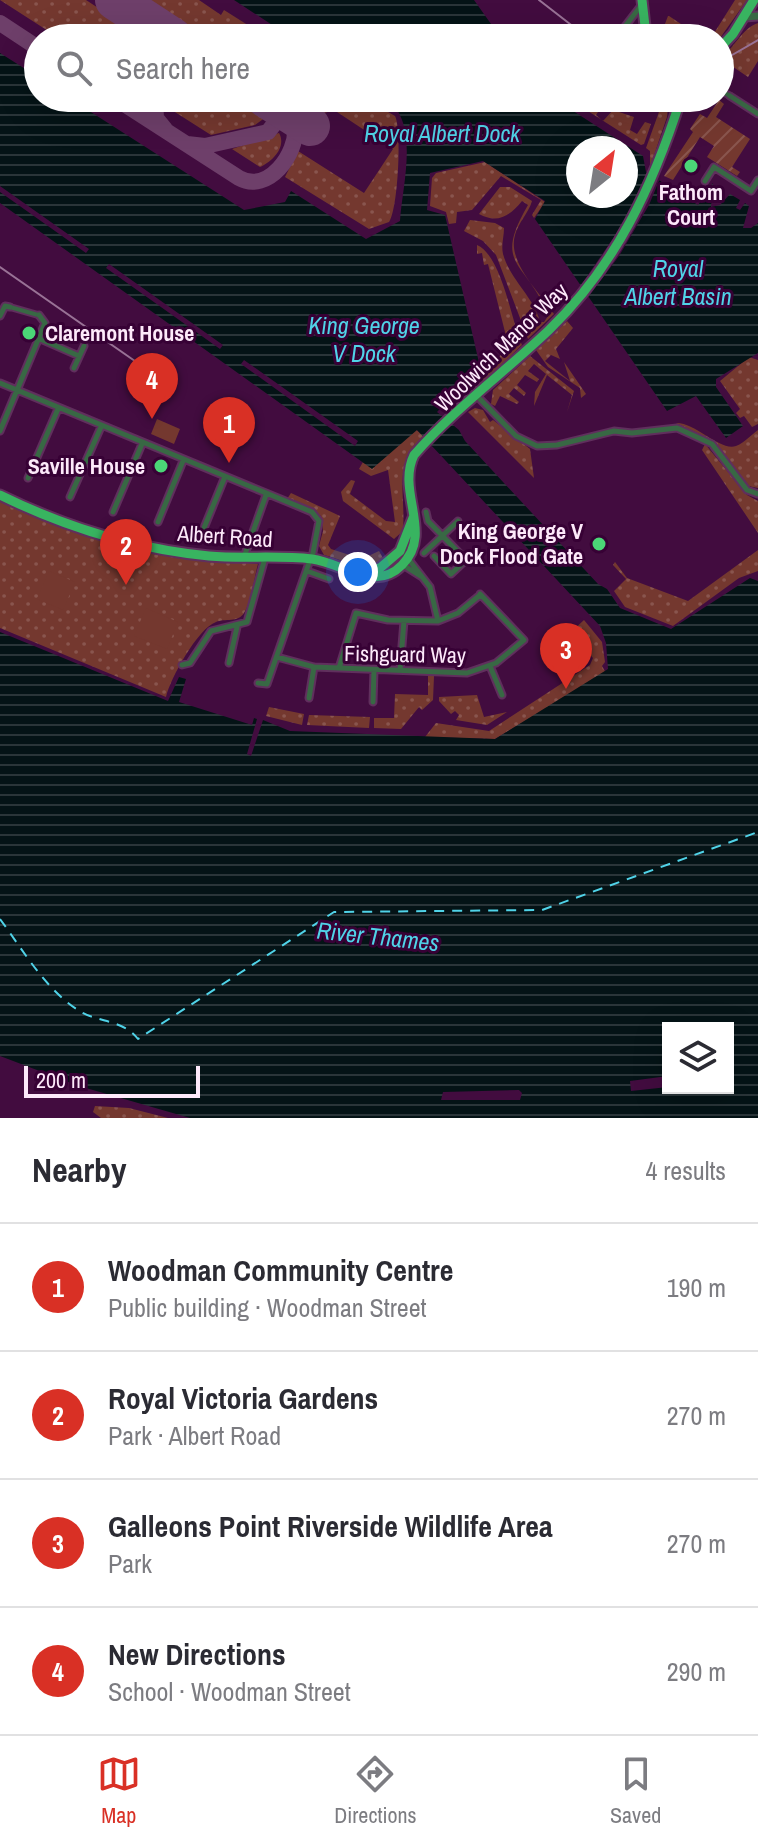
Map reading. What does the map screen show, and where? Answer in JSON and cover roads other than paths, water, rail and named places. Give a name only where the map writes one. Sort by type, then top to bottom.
[{"type":"highway","points":[[734,31],[754,0]]},
{"type":"highway","points":[[641,3],[645,24]]},
{"type":"highway","name":"Woolwich Manor Way","points":[[401,558],[416,534],[408,469],[421,448],[559,320],[601,271],[622,240],[664,150],[676,112]]},
{"type":"highway","name":"Albert Road","points":[[0,495],[57,521],[180,552],[311,559],[365,577],[381,577],[401,558]]},
{"type":"street","points":[[626,24],[641,3]]},
{"type":"street","points":[[745,17],[758,16]]},
{"type":"street","points":[[734,99],[758,114]]},
{"type":"street","points":[[705,181],[714,167],[751,191],[758,180]]},
{"type":"street","points":[[0,316],[7,306],[39,315],[45,323],[0,431]]},
{"type":"street","points":[[38,338],[79,356]]},
{"type":"street","points":[[74,368],[84,346]]},
{"type":"street","points":[[0,383],[318,517],[311,559],[277,657],[262,687]]},
{"type":"street","points":[[478,397],[516,436],[537,446],[557,445],[614,431],[638,433],[677,428],[712,444],[747,490],[758,494]]},
{"type":"street","points":[[28,478],[58,409]]},
{"type":"street","points":[[70,497],[101,427]]},
{"type":"street","points":[[113,512],[142,444]]},
{"type":"street","points":[[158,522],[183,461]]},
{"type":"street","points":[[204,528],[224,479]]},
{"type":"street","points":[[244,557],[266,495]]},
{"type":"street","points":[[426,512],[428,521],[466,560],[451,574],[434,556]]},
{"type":"street","points":[[424,553],[458,521]]},
{"type":"street","points":[[182,665],[190,663],[211,631],[237,627],[249,618],[265,558]]},
{"type":"street","name":"Fishguard Way","points":[[277,657],[314,667],[467,673],[490,666],[526,639],[480,594],[458,613],[438,621],[436,602],[422,577],[401,558]]},
{"type":"street","points":[[307,571],[329,579]]},
{"type":"street","points":[[339,668],[356,613],[404,621],[438,621]]},
{"type":"street","points":[[400,670],[404,621]]},
{"type":"street","points":[[229,663],[237,627]]},
{"type":"street","points":[[490,666],[502,695]]},
{"type":"street","points":[[309,698],[314,667]]},
{"type":"street","points":[[373,702],[374,670]]},
{"type":"water","points":[[234,0],[474,0],[491,24],[271,24]]},
{"type":"water","points":[[0,53],[24,68],[24,112],[91,112],[244,210],[285,202],[291,191],[366,239],[400,221],[407,155],[403,122],[398,112],[575,112],[612,136],[566,136],[566,208],[638,208],[638,153],[643,156],[646,172],[698,205],[713,183],[711,207],[720,205],[730,194],[740,200],[736,208],[740,210],[745,203],[749,206],[743,228],[751,228],[758,223],[758,353],[716,379],[716,387],[743,426],[726,438],[696,396],[667,411],[535,219],[545,201],[483,161],[430,173],[427,210],[445,215],[480,367],[437,412],[459,430],[465,441],[598,584],[607,589],[620,608],[671,629],[750,578],[758,581],[758,1118],[190,1118],[79,1086],[0,1056],[0,632],[168,701],[179,677],[186,679],[179,702],[252,725],[254,718],[257,719],[247,754],[251,756],[263,720],[290,731],[495,739],[608,669],[606,643],[600,626],[417,430],[372,469],[0,203]]},
{"type":"tram line","points":[[539,0],[570,24]]},
{"type":"tram line","points":[[734,54],[758,40]]},
{"type":"tram line","points":[[0,267],[165,382]]},
{"type":"place","name":"Fathom Court","points":[[691,166]]},
{"type":"place","name":"Claremont House","points":[[29,333]]},
{"type":"place","name":"New Directions","points":[[152,419]]},
{"type":"place","name":"Woodman Community Centre","points":[[229,463]]},
{"type":"place","name":"Saville House","points":[[161,466]]},
{"type":"place","name":"King George V Dock Flood Gate","points":[[599,544]]},
{"type":"place","name":"Royal Victoria Gardens","points":[[126,585]]},
{"type":"place","name":"Galleons Point Riverside Wildlife Area","points":[[566,689]]},
{"type":"water label","name":"Royal Albert Dock","points":[[442,134]]},
{"type":"water label","name":"Royal Albert Basin","points":[[678,283]]},
{"type":"water label","name":"King George V Dock","points":[[364,340]]},
{"type":"water label","name":"River Thames","points":[[378,937]]}]
